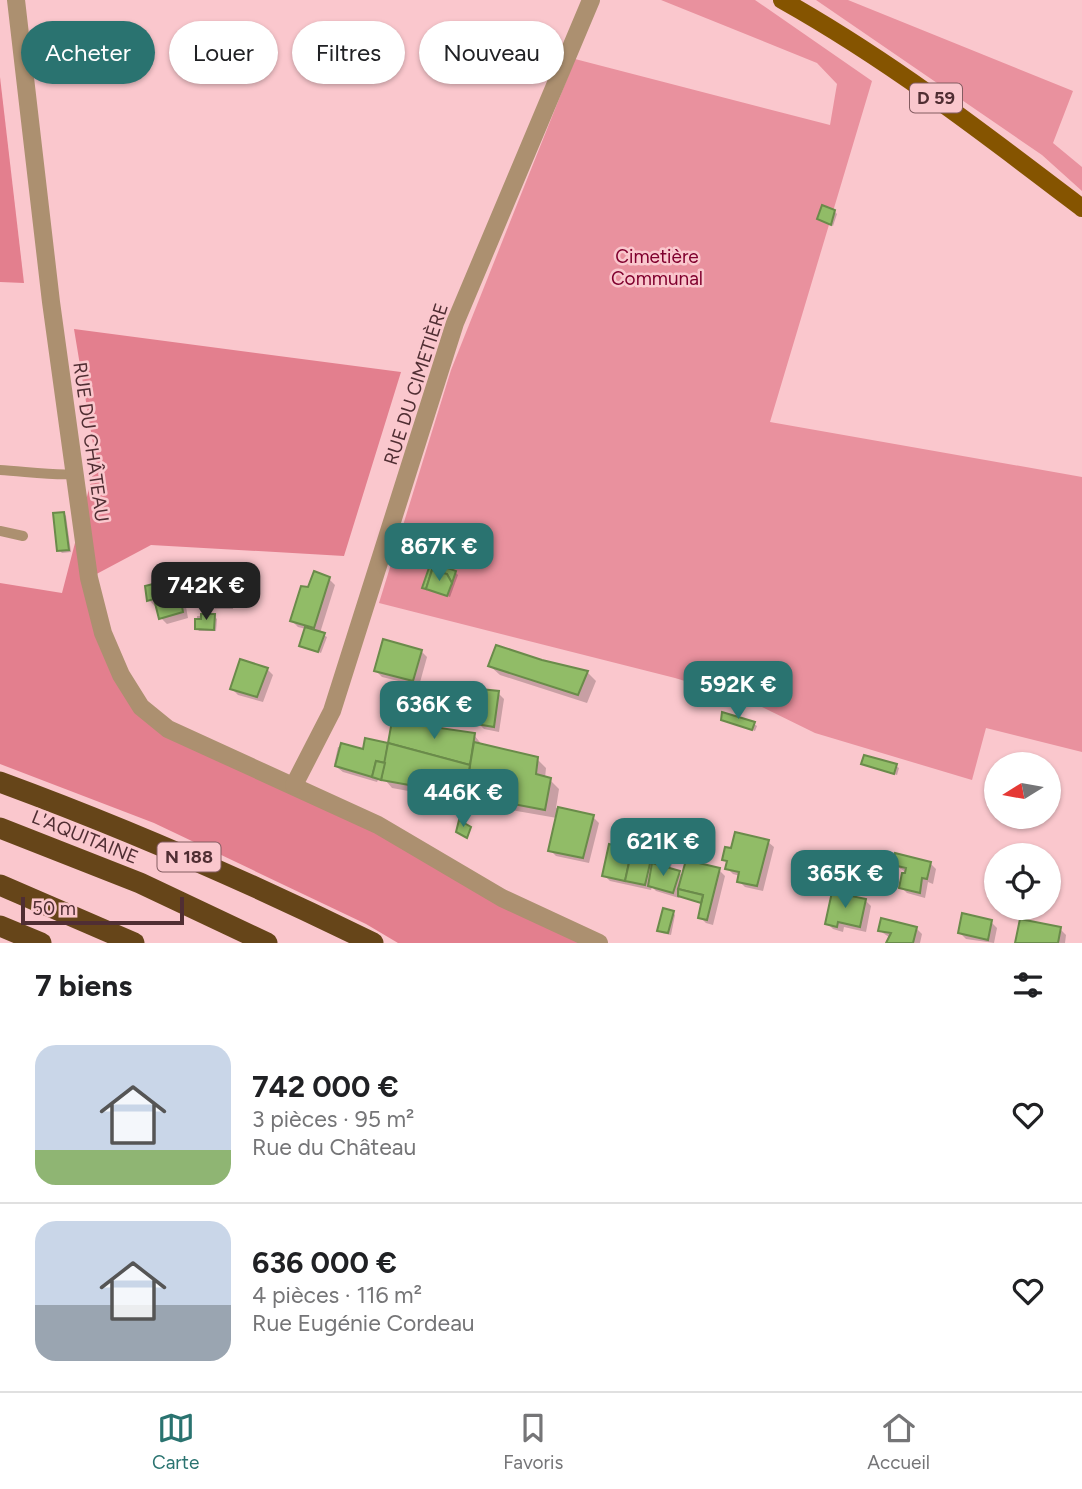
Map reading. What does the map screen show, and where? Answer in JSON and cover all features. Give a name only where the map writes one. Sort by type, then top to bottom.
[{"type":"highway","name":"N 188","points":[[0,782],[151,840],[254,885],[373,943]]},
{"type":"highway","name":"L'AQUITAINE","points":[[0,828],[140,883],[267,943]]},
{"type":"highway","points":[[0,885],[134,943]]},
{"type":"highway","points":[[0,926],[41,943]]},
{"type":"main road","name":"D 59","points":[[782,0],[839,32],[964,117],[1082,208]]},
{"type":"street","name":"RUE DU CHÂTEAU","points":[[16,0],[51,302],[89,578],[103,633],[121,675],[141,707],[168,729],[378,825],[502,898],[598,943]]},
{"type":"street","name":"RUE DU CIMETIÈRE","points":[[294,785],[332,710],[455,323],[591,0]]},
{"type":"lane","points":[[0,470],[75,474]]},
{"type":"lane","points":[[0,531],[23,536]]},
{"type":"green space","name":"Cimetière Communal","points":[[661,0],[755,0],[872,81],[770,422],[1082,477],[1082,752],[986,728],[972,780],[815,733],[748,700],[675,678],[379,603],[451,370],[575,59],[830,125],[837,84],[817,63]]},
{"type":"green space","points":[[816,0],[848,0],[1073,91],[1053,143],[1082,167],[1082,191],[1042,155]]},
{"type":"shaded area","points":[[0,77],[24,283],[0,282]]},
{"type":"shaded area","points":[[74,329],[401,372],[344,556],[151,545],[89,578],[141,707],[599,943],[398,943],[366,924],[154,823],[0,764],[0,583],[62,593],[96,462]]},
{"type":"building","points":[[822,205],[835,210],[831,225],[817,219]]},
{"type":"building","points":[[64,512],[69,550],[57,551],[53,513]]},
{"type":"building","points":[[431,562],[456,571],[452,583],[447,574],[432,570],[426,589],[422,588]]},
{"type":"building","points":[[432,570],[447,574],[452,583],[447,596],[426,589]]},
{"type":"building","points":[[314,571],[330,577],[314,628],[290,621],[301,586],[308,587]]},
{"type":"building","points":[[212,576],[220,577],[217,601],[227,602],[232,577],[231,607],[211,607]]},
{"type":"building","points":[[177,578],[183,612],[159,619],[154,599],[147,601],[145,586]]},
{"type":"building","points":[[201,614],[215,614],[214,630],[195,629],[195,619],[201,619]]},
{"type":"building","points":[[305,627],[325,633],[318,652],[299,646]]},
{"type":"building","points":[[383,639],[422,650],[413,681],[374,671]]},
{"type":"building","points":[[496,645],[588,671],[578,695],[488,666]]},
{"type":"building","points":[[240,659],[268,668],[257,697],[230,689]]},
{"type":"building","points":[[480,689],[499,691],[494,727],[476,724]]},
{"type":"building","points":[[722,712],[755,722],[752,730],[721,720]]},
{"type":"building","points":[[392,721],[475,733],[470,765],[388,743]]},
{"type":"building","points":[[365,738],[388,743],[385,763],[376,761],[372,777],[335,766],[341,743],[363,749]]},
{"type":"building","points":[[474,742],[538,757],[536,774],[551,778],[545,810],[465,795]]},
{"type":"building","points":[[388,743],[470,765],[465,795],[381,780]]},
{"type":"building","points":[[864,755],[897,764],[894,774],[861,764]]},
{"type":"building","points":[[376,761],[385,763],[381,780],[372,777]]},
{"type":"building","points":[[558,807],[594,815],[583,858],[548,851]]},
{"type":"building","points":[[459,820],[471,827],[467,838],[456,832]]},
{"type":"building","points":[[735,832],[769,840],[757,886],[737,882],[739,872],[725,869],[727,861],[722,860],[725,847],[731,848]]},
{"type":"building","points":[[658,834],[677,838],[668,868],[652,863]]},
{"type":"building","points":[[609,844],[632,849],[625,881],[602,876]]},
{"type":"building","points":[[632,849],[652,855],[645,885],[625,881]]},
{"type":"building","points":[[895,853],[931,862],[927,879],[922,878],[920,893],[899,888],[902,873],[905,873],[906,868],[893,865]]},
{"type":"building","points":[[686,860],[720,868],[707,920],[698,918],[703,895],[678,889]]},
{"type":"building","points":[[652,863],[680,871],[673,893],[648,886]]},
{"type":"building","points":[[678,889],[703,895],[701,903],[678,896]]},
{"type":"building","points":[[832,892],[866,899],[860,927],[838,922],[837,927],[825,924]]},
{"type":"building","points":[[663,908],[674,911],[668,933],[657,931]]},
{"type":"building","points":[[962,913],[992,920],[988,940],[958,933]]},
{"type":"building","points":[[881,918],[917,927],[913,943],[886,943],[891,933],[878,931]]},
{"type":"building","points":[[1020,920],[1061,927],[1058,943],[1015,943]]}]
